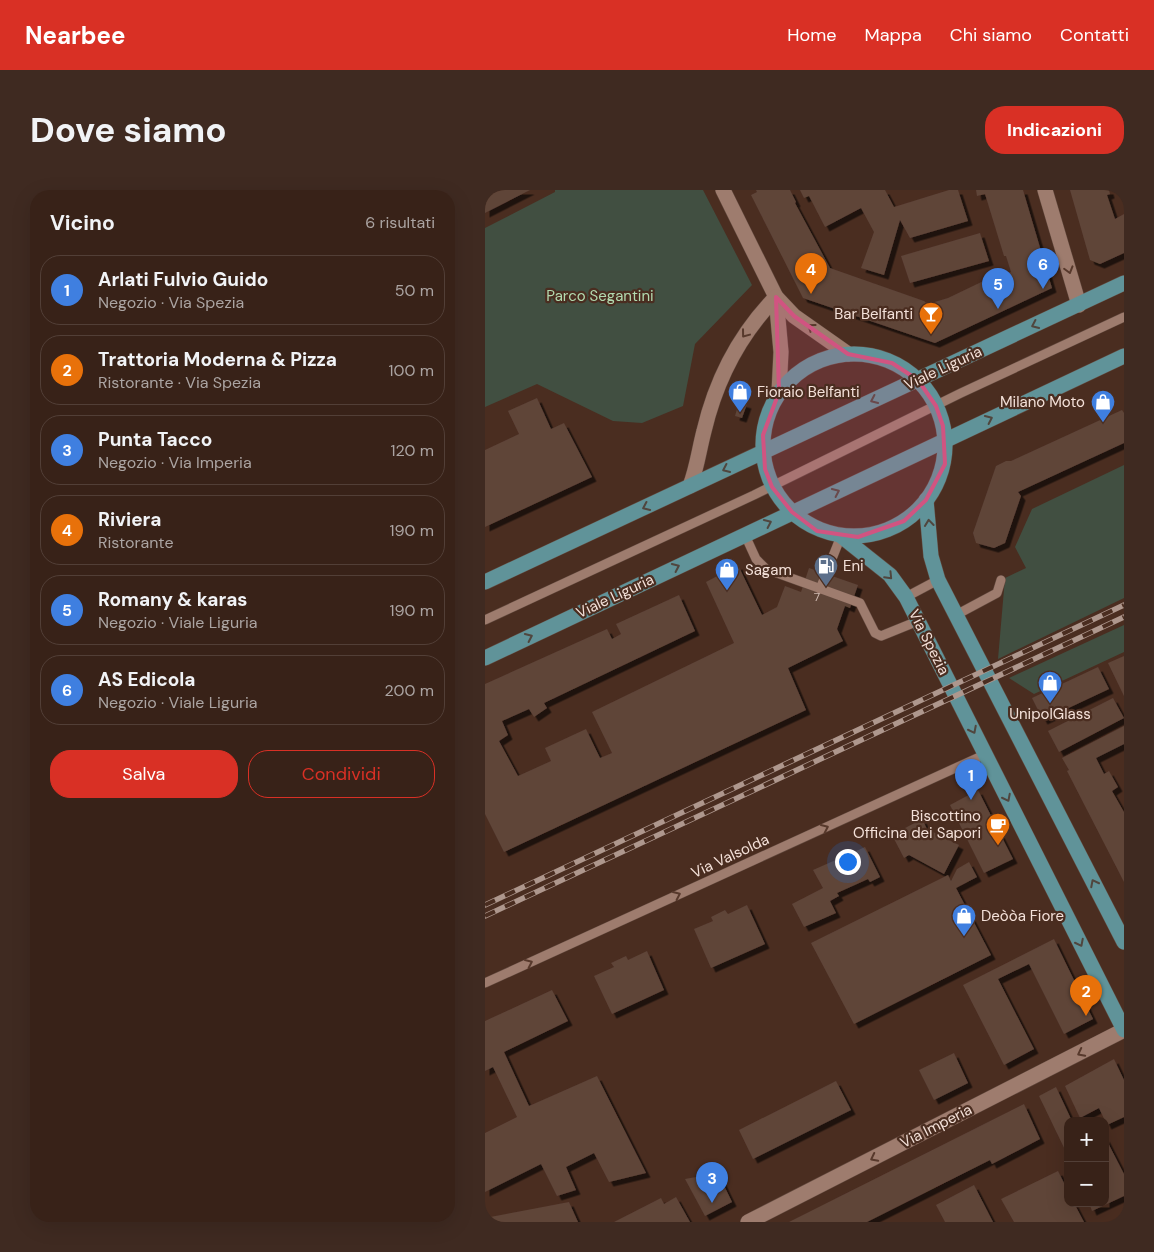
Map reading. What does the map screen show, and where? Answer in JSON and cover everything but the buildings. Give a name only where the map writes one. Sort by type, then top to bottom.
[{"type":"main road","name":"Viale Liguria","points":[[690,486],[1124,283]]},
{"type":"main road","points":[[848,354],[867,355],[886,361],[904,369],[918,380],[936,406],[943,426],[945,440],[945,464],[926,500],[904,521],[890,529],[858,537],[817,531],[791,512],[772,487],[765,469],[763,452],[763,435],[766,422],[779,392],[800,371],[826,358],[848,354]]},
{"type":"main road","points":[[791,512],[1124,356]]},
{"type":"main road","points":[[485,582],[690,486]]},
{"type":"main road","points":[[926,500],[931,556],[938,580],[1124,942]]},
{"type":"main road","name":"Viale Liguria","points":[[485,658],[791,512]]},
{"type":"main road","points":[[841,536],[890,575],[906,597]]},
{"type":"main road","name":"Via Spezia","points":[[906,597],[1124,1030]]},
{"type":"street","points":[[723,190],[776,297],[794,316],[848,354]]},
{"type":"street","points":[[1045,190],[1079,304]]},
{"type":"street","points":[[776,297],[781,352],[779,392]]},
{"type":"street","points":[[690,486],[696,469],[704,430],[727,363],[741,340],[776,297]]},
{"type":"street","name":"Via Imperia","points":[[748,1222],[1124,1030]]},
{"type":"lane","name":"Viale Liguria","points":[[485,620],[772,487],[936,406],[1124,317]]},
{"type":"lane","points":[[745,535],[756,558],[766,569],[860,603],[875,633],[881,636],[919,621]]},
{"type":"lane","points":[[821,589],[841,536]]},
{"type":"lane","name":"Via Spezia","points":[[906,597],[938,580]]},
{"type":"lane","points":[[956,615],[997,593],[1001,580]]},
{"type":"lane","name":"Via Valsolda","points":[[485,983],[985,754]]},
{"type":"highlighted area","points":[[776,297],[794,316],[848,354],[892,363],[918,380],[936,406],[943,426],[945,464],[926,500],[904,521],[858,537],[817,531],[792,512],[772,487],[765,469],[763,435],[779,392]]},
{"type":"green space","name":"Parco Segantini","points":[[555,190],[703,190],[752,285],[695,344],[683,406],[642,423],[613,421],[537,384],[485,407],[485,228],[555,192]]},
{"type":"green space","points":[[1124,465],[1124,598],[998,659],[1005,578],[1026,568],[1015,547],[1032,509]]},
{"type":"green space","points":[[1124,625],[1124,652],[1034,694],[1009,678]]},
{"type":"railway","points":[[485,905],[1124,605]]},
{"type":"railway","points":[[485,916],[1124,617]]},
{"type":"place","name":"AS Edicola","points":[[1043,289]]},
{"type":"place","name":"Riviera","points":[[811,294]]},
{"type":"place","name":"Romany & karas","points":[[998,309]]},
{"type":"place","name":"Bar Belfanti","points":[[931,335]]},
{"type":"place","name":"Fioraio Belfanti","points":[[740,413]]},
{"type":"place","name":"Milano Moto","points":[[1103,423]]},
{"type":"place","name":"Eni","points":[[826,587]]},
{"type":"place","name":"Sagam","points":[[727,591]]},
{"type":"place","name":"UnipolGlass","points":[[1050,704]]},
{"type":"place","name":"Arlati Fulvio Guido","points":[[971,800]]},
{"type":"place","name":"Biscottino Officina dei Sapori","points":[[998,846]]},
{"type":"place","name":"Deòòa Fiore","points":[[964,937]]},
{"type":"place","name":"Trattoria Moderna & Pizza","points":[[1086,1016]]},
{"type":"place","name":"Punta Tacco","points":[[712,1203]]}]
